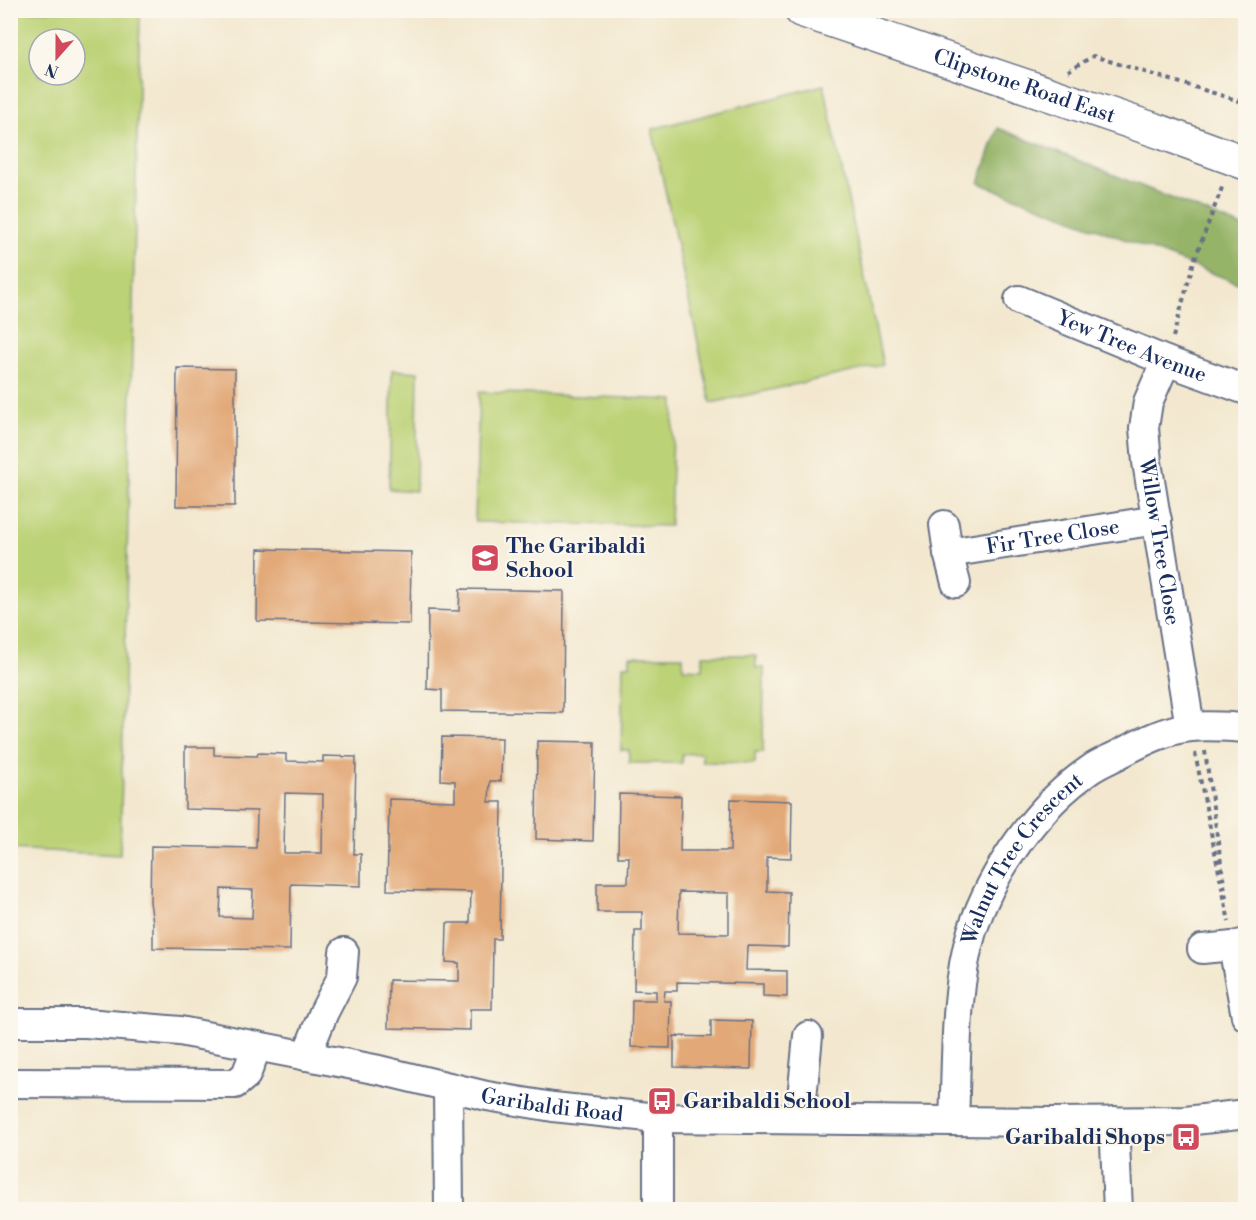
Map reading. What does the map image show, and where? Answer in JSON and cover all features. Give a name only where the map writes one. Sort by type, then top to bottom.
[{"type":"main road","name":"Clipstone Road East","points":[[801,10],[1239,160]]},
{"type":"street","name":"Yew Tree Avenue","points":[[1019,300],[1166,361],[1245,390]]},
{"type":"street","name":"Willow Tree Close","points":[[1166,361],[1148,402],[1144,428],[1157,520],[1196,727]]},
{"type":"street","name":"Fir Tree Close","points":[[948,554],[1157,520]]},
{"type":"street","points":[[944,525],[948,554],[956,583]]},
{"type":"street","name":"Walnut Tree Crescent","points":[[954,1120],[963,975],[972,931],[1016,843],[1051,803],[1091,769],[1146,740],[1196,727],[1245,728]]},
{"type":"street","points":[[1202,949],[1239,945],[1245,1016]]},
{"type":"street","points":[[306,1056],[324,1012],[342,977],[344,952]]},
{"type":"street","name":"Garibaldi Road","points":[[10,1023],[86,1023],[180,1031],[379,1070],[487,1096],[553,1107],[658,1118],[1050,1122],[1186,1121],[1245,1114]]},
{"type":"street","points":[[800,1119],[808,1036]]},
{"type":"street","points":[[10,1083],[235,1084],[246,1075],[257,1046]]},
{"type":"street","points":[[448,1087],[448,1209]]},
{"type":"street","points":[[658,1118],[658,1209]]},
{"type":"street","points":[[1114,1121],[1118,1209]]},
{"type":"path","points":[[1036,89],[1093,56],[1245,103]]},
{"type":"path","points":[[1166,361],[1194,261],[1239,160]]},
{"type":"path","points":[[1196,727],[1239,945]]},
{"type":"path","points":[[1196,727],[1239,945]]},
{"type":"green space","points":[[10,11],[140,11],[120,855],[11,849]]},
{"type":"green space","points":[[824,85],[883,365],[711,403],[652,129]]},
{"type":"green space","points":[[998,128],[1245,228],[1245,286],[979,183]]},
{"type":"green space","points":[[392,370],[418,372],[416,491],[389,489]]},
{"type":"green space","points":[[479,392],[674,400],[670,526],[475,522]]},
{"type":"green space","points":[[703,655],[756,655],[756,668],[764,668],[763,752],[755,752],[755,763],[702,762],[702,753],[682,754],[682,763],[629,763],[629,750],[621,750],[623,665],[630,665],[630,656],[683,656],[683,668],[703,669]]},
{"type":"building","points":[[177,368],[235,369],[235,506],[176,506]]},
{"type":"building","points":[[258,549],[411,552],[410,624],[257,621]]},
{"type":"building","points":[[460,589],[564,591],[563,713],[442,711],[442,690],[427,689],[428,610],[459,611]]},
{"type":"building","points":[[442,737],[502,738],[501,781],[490,781],[489,802],[502,802],[500,939],[493,939],[492,1009],[470,1009],[470,1030],[388,1028],[389,980],[459,981],[459,963],[446,962],[447,923],[470,923],[471,892],[387,890],[389,799],[455,801],[455,781],[441,780]]},
{"type":"building","points":[[537,741],[595,742],[593,841],[536,839]]},
{"type":"building","points":[[185,747],[214,747],[214,755],[286,754],[286,761],[323,762],[323,756],[356,757],[354,854],[361,854],[361,886],[291,884],[290,950],[153,948],[150,902],[151,846],[256,848],[257,811],[185,809]],"holes":[[[285,793],[323,794],[322,853],[284,853]],[[221,889],[253,890],[252,918],[220,917]]]},
{"type":"building","points":[[619,794],[681,796],[680,851],[730,851],[731,799],[792,801],[791,858],[767,857],[767,891],[789,892],[788,947],[747,946],[746,970],[787,971],[787,997],[763,996],[763,984],[677,982],[677,991],[665,991],[664,1001],[671,1001],[670,1048],[631,1047],[632,1000],[656,1000],[656,991],[634,990],[635,931],[642,931],[642,912],[597,912],[597,883],[628,883],[629,857],[618,857]],"holes":[[[679,892],[729,893],[729,934],[678,933]]]},
{"type":"building","points":[[711,1020],[752,1021],[751,1069],[674,1067],[674,1036],[711,1037]]},
{"type":"place","name":"The Garibaldi School","points":[[485,558]]},
{"type":"place","name":"Garibaldi School","points":[[662,1101]]},
{"type":"place","name":"Garibaldi Shops","points":[[1186,1137]]}]
